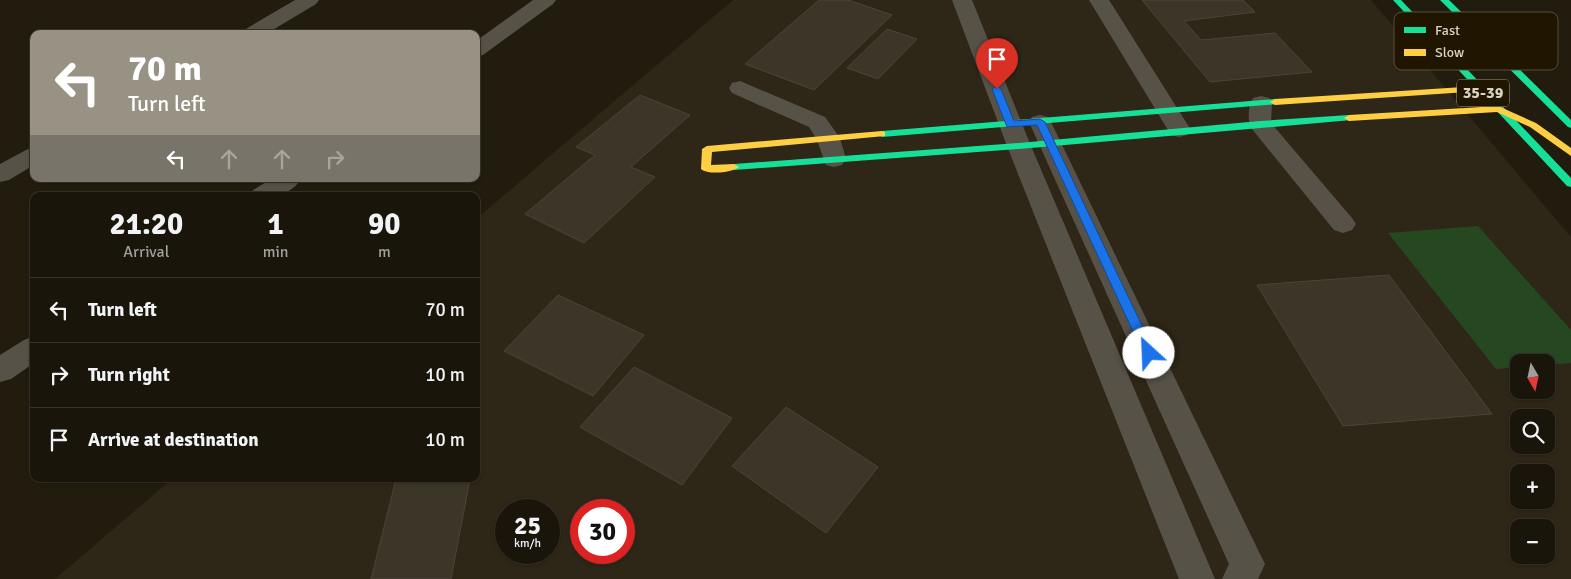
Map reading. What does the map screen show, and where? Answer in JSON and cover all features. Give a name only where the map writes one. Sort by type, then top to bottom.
[{"type":"street","points":[[258,30],[309,0]]},
{"type":"street","points":[[480,48],[546,0]]},
{"type":"street","points":[[962,0],[1015,135],[1197,579]]},
{"type":"street","points":[[1099,0],[1179,130]]},
{"type":"street","name":"35-39","points":[[1397,0],[1408,12]]},
{"type":"street","name":"35-39","points":[[1444,0],[1456,12]]},
{"type":"street","name":"35-39","points":[[1462,70],[1571,184]]},
{"type":"street","name":"35-39","points":[[1515,70],[1571,125]]},
{"type":"street","points":[[740,88],[817,122],[831,149]]},
{"type":"street","points":[[1479,88],[1261,114],[1179,130],[1046,132],[831,149],[706,169],[707,149],[831,149],[1015,135],[1046,132],[1167,112],[1261,114],[1498,109],[1533,126],[1571,153]]},
{"type":"street","points":[[1261,114],[1343,224]]},
{"type":"street","points":[[1046,132],[1247,564],[1240,579]]},
{"type":"street","points":[[0,174],[30,158]]},
{"type":"street","points":[[268,192],[284,182]]},
{"type":"street","points":[[0,370],[30,351]]},
{"type":"shaded area","points":[[733,0],[1371,0],[1394,27],[1394,70],[1430,70],[1571,237],[1571,579],[55,579],[168,482],[480,482],[480,216]]},
{"type":"green space","points":[[1478,226],[1571,330],[1571,363],[1555,364],[1555,354],[1510,354],[1510,368],[1496,369],[1388,233]]},
{"type":"building","points":[[819,0],[848,0],[892,15],[814,90],[745,64]]},
{"type":"building","points":[[1142,0],[1243,0],[1255,12],[1184,21],[1201,40],[1275,33],[1312,72],[1210,82]]},
{"type":"building","points":[[887,29],[917,39],[878,79],[847,68]]},
{"type":"building","points":[[640,95],[690,115],[631,167],[655,177],[584,243],[525,214],[595,155],[576,147]]},
{"type":"building","points":[[1389,275],[1492,414],[1343,426],[1257,285]]},
{"type":"building","points":[[558,295],[644,335],[593,396],[504,351]]},
{"type":"building","points":[[634,367],[732,418],[682,485],[580,427]]},
{"type":"building","points":[[786,407],[878,467],[826,533],[732,466]]},
{"type":"building","points":[[395,482],[469,482],[451,579],[371,579]]},
{"type":"traffic: fast","points":[[1397,0],[1408,12]]},
{"type":"traffic: fast","points":[[1444,0],[1456,12]]},
{"type":"traffic: fast","points":[[1463,70],[1571,184]]},
{"type":"traffic: fast","points":[[1515,70],[1571,125]]},
{"type":"traffic: fast","points":[[882,134],[1275,102]]},
{"type":"traffic: fast","points":[[734,167],[1019,146],[1260,124],[1349,118]]},
{"type":"traffic: slow","points":[[1275,102],[1479,89]]},
{"type":"traffic: slow","points":[[1349,118],[1498,109],[1533,125],[1571,153]]},
{"type":"traffic: slow","points":[[734,167],[706,169],[707,149],[882,134]]},
{"type":"route","points":[[997,89],[1010,125],[1040,122],[1149,353]]}]
